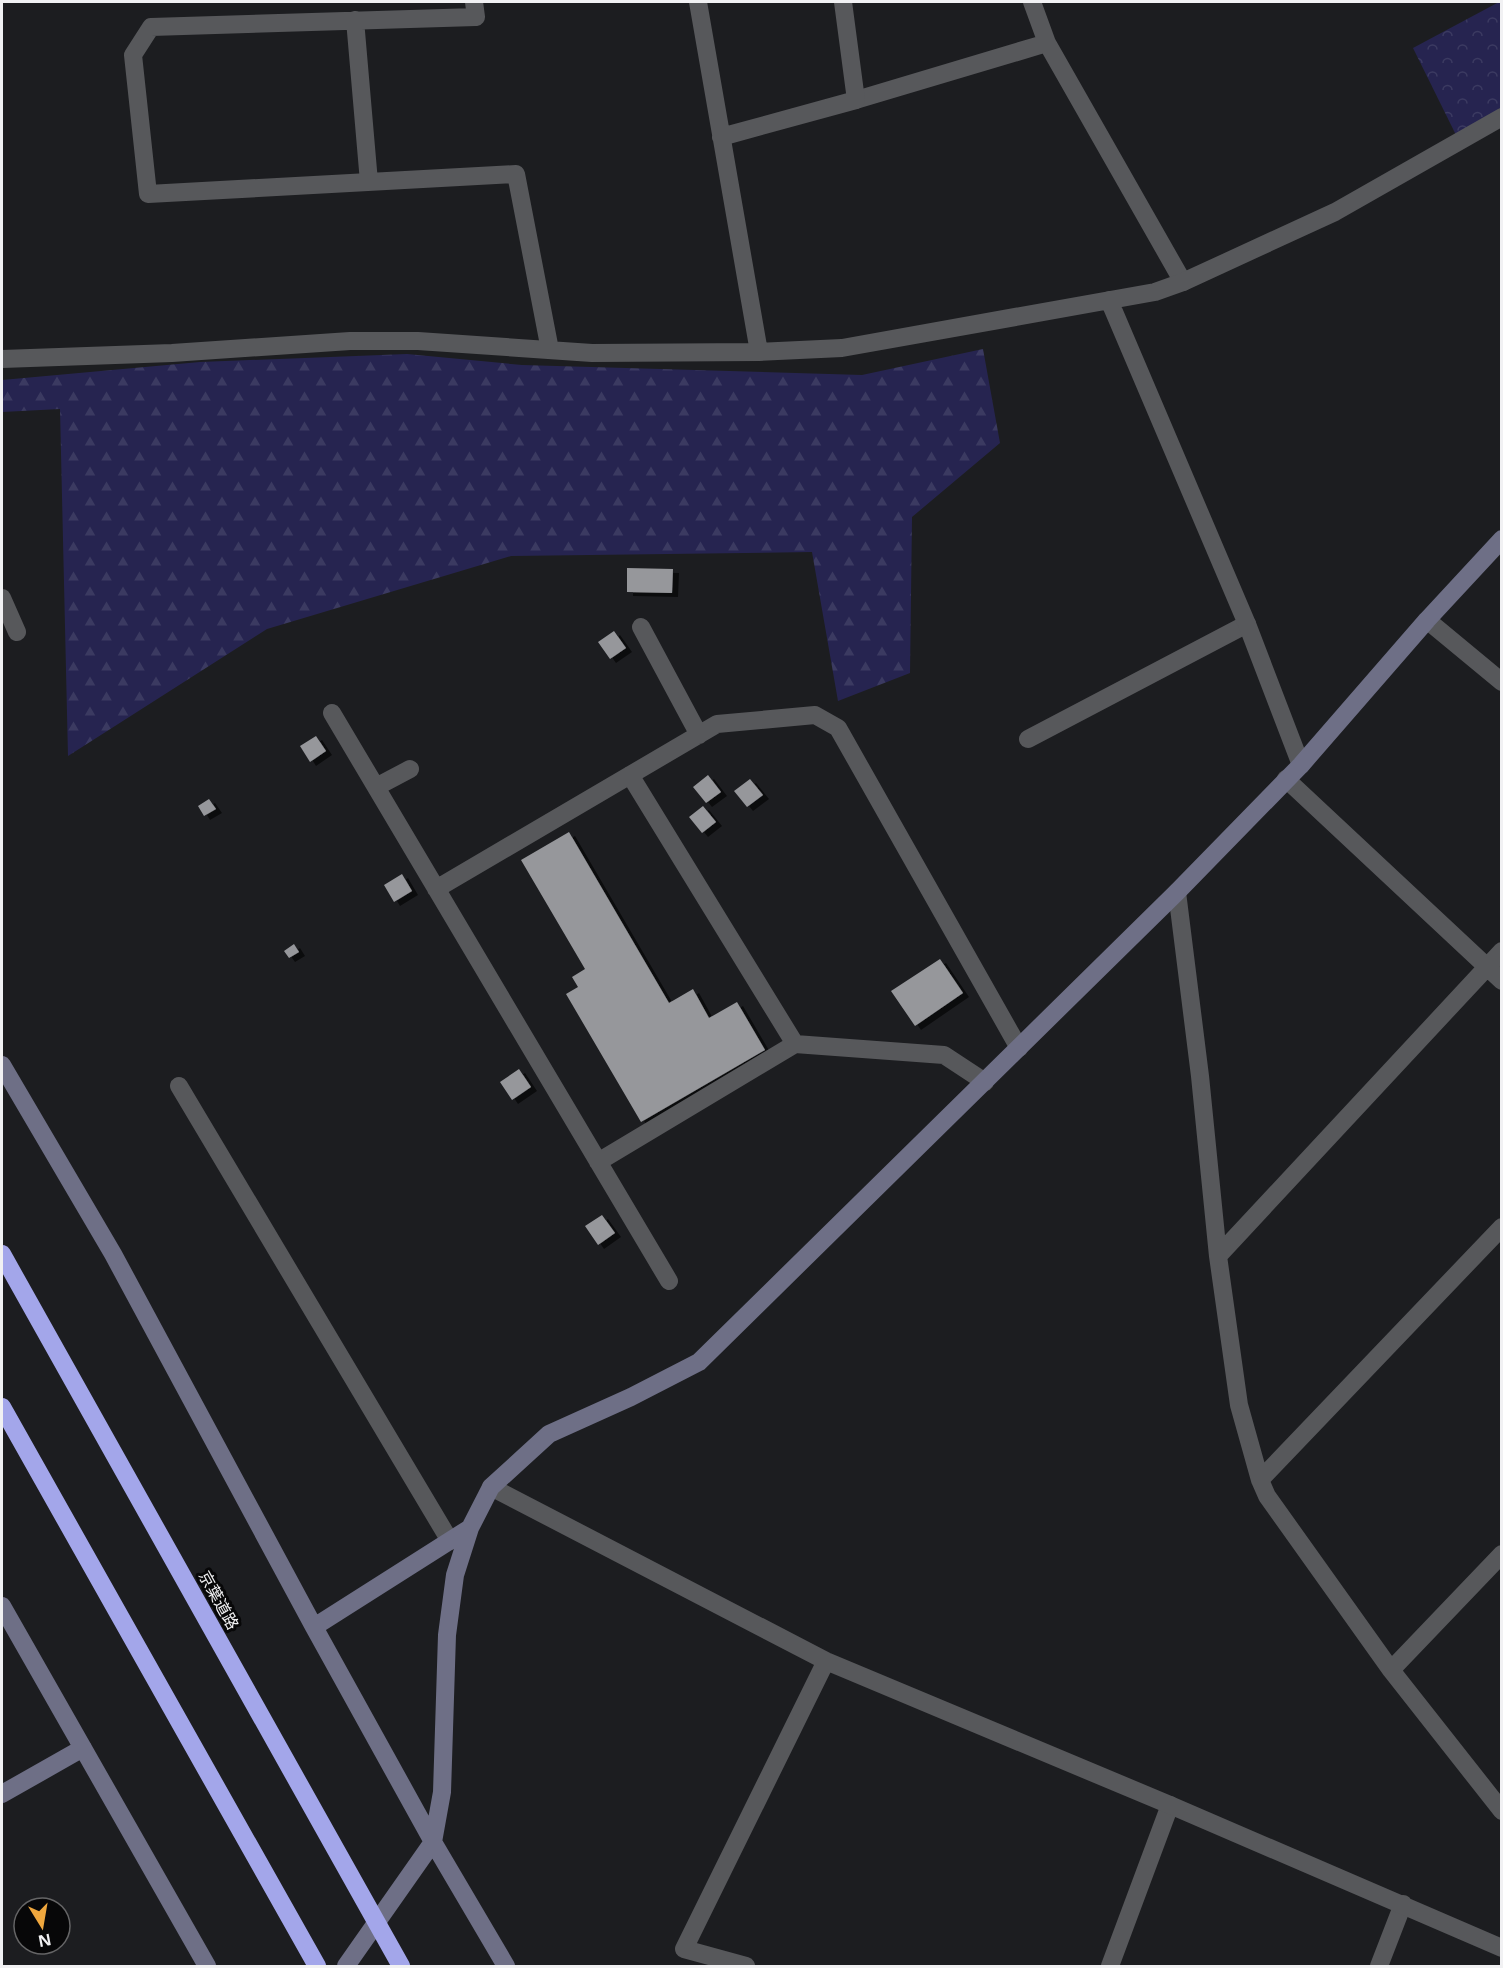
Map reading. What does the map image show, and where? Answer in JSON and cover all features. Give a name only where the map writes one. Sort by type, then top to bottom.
[{"type":"highway","name":"京葉道路","points":[[2,1254],[401,1966]]},
{"type":"highway","points":[[2,1407],[317,1966]]},
{"type":"street","points":[[474,2],[476,16],[151,27],[133,55],[148,194],[516,174],[550,350]]},
{"type":"street","points":[[698,2],[759,352]]},
{"type":"street","points":[[843,2],[856,100]]},
{"type":"street","points":[[1032,2],[1047,43],[1183,282]]},
{"type":"street","points":[[355,20],[369,182]]},
{"type":"street","points":[[721,137],[856,100],[1047,43]]},
{"type":"street","points":[[2,359],[172,353],[350,341],[418,341],[592,353],[759,352],[842,348],[1109,300],[1155,291],[1183,282],[1335,212],[1502,117]]},
{"type":"street","points":[[1109,300],[1247,624],[1301,765]]},
{"type":"street","points":[[346,1966],[433,1842],[442,1791],[447,1635],[455,1575],[470,1528],[490,1487],[549,1434],[631,1397],[699,1362],[1177,892],[1301,765],[1427,620],[1502,539]]},
{"type":"street","points":[[2,598],[17,632]]},
{"type":"street","points":[[1427,620],[1502,682]]},
{"type":"street","points":[[1028,739],[1247,624]]},
{"type":"street","points":[[641,627],[699,735]]},
{"type":"street","points":[[332,713],[669,1281]]},
{"type":"street","points":[[436,889],[717,724],[815,715],[838,729],[1019,1048]]},
{"type":"street","points":[[376,787],[410,769]]},
{"type":"street","points":[[630,775],[795,1044]]},
{"type":"street","points":[[1286,779],[1502,981]]},
{"type":"street","points":[[1177,892],[1200,1076],[1218,1256],[1239,1405],[1260,1480],[1267,1496],[1391,1670],[1502,1811]]},
{"type":"street","points":[[1218,1256],[1502,951]]},
{"type":"street","points":[[598,1162],[795,1044],[944,1055],[985,1082]]},
{"type":"street","points":[[2,1065],[113,1254],[314,1627],[433,1842],[506,1966]]},
{"type":"street","points":[[179,1086],[450,1541]]},
{"type":"street","points":[[1260,1480],[1498,1237]]},
{"type":"street","points":[[490,1487],[826,1661],[1170,1805],[1502,1948]]},
{"type":"street","points":[[314,1627],[470,1528]]},
{"type":"street","points":[[1391,1670],[1502,1554]]},
{"type":"street","points":[[2,1606],[207,1966]]},
{"type":"street","points":[[746,1966],[684,1949],[826,1661]]},
{"type":"street","points":[[2,1794],[83,1748]]},
{"type":"street","points":[[1110,1966],[1170,1805]]},
{"type":"street","points":[[1379,1966],[1403,1905]]},
{"type":"green space","points":[[1501,2],[1501,108],[1456,135],[1413,48]]},
{"type":"green space","points":[[983,349],[1000,443],[912,517],[910,673],[838,701],[812,552],[511,556],[267,629],[68,756],[60,409],[2,412],[2,380],[200,362],[407,354],[522,365],[862,375]]},
{"type":"building","points":[[627,568],[673,569],[672,593],[627,592]]},
{"type":"building","points":[[614,631],[626,648],[610,659],[598,642]]},
{"type":"building","points":[[316,736],[326,751],[310,762],[300,746]]},
{"type":"building","points":[[708,775],[721,792],[706,803],[693,787]]},
{"type":"building","points":[[750,779],[763,795],[747,807],[734,791]]},
{"type":"building","points":[[209,799],[216,809],[204,816],[198,806]]},
{"type":"building","points":[[703,806],[716,822],[702,833],[689,817]]},
{"type":"building","points":[[569,832],[669,1003],[693,989],[709,1018],[737,1002],[765,1050],[641,1122],[566,994],[578,987],[572,977],[585,969],[521,860]]},
{"type":"building","points":[[402,874],[412,891],[394,902],[384,885]]},
{"type":"building","points":[[294,944],[299,952],[289,958],[284,951]]},
{"type":"building","points":[[940,959],[963,993],[915,1026],[891,991]]},
{"type":"building","points":[[519,1069],[531,1087],[512,1100],[500,1082]]},
{"type":"building","points":[[602,1215],[615,1233],[598,1245],[585,1226]]}]
